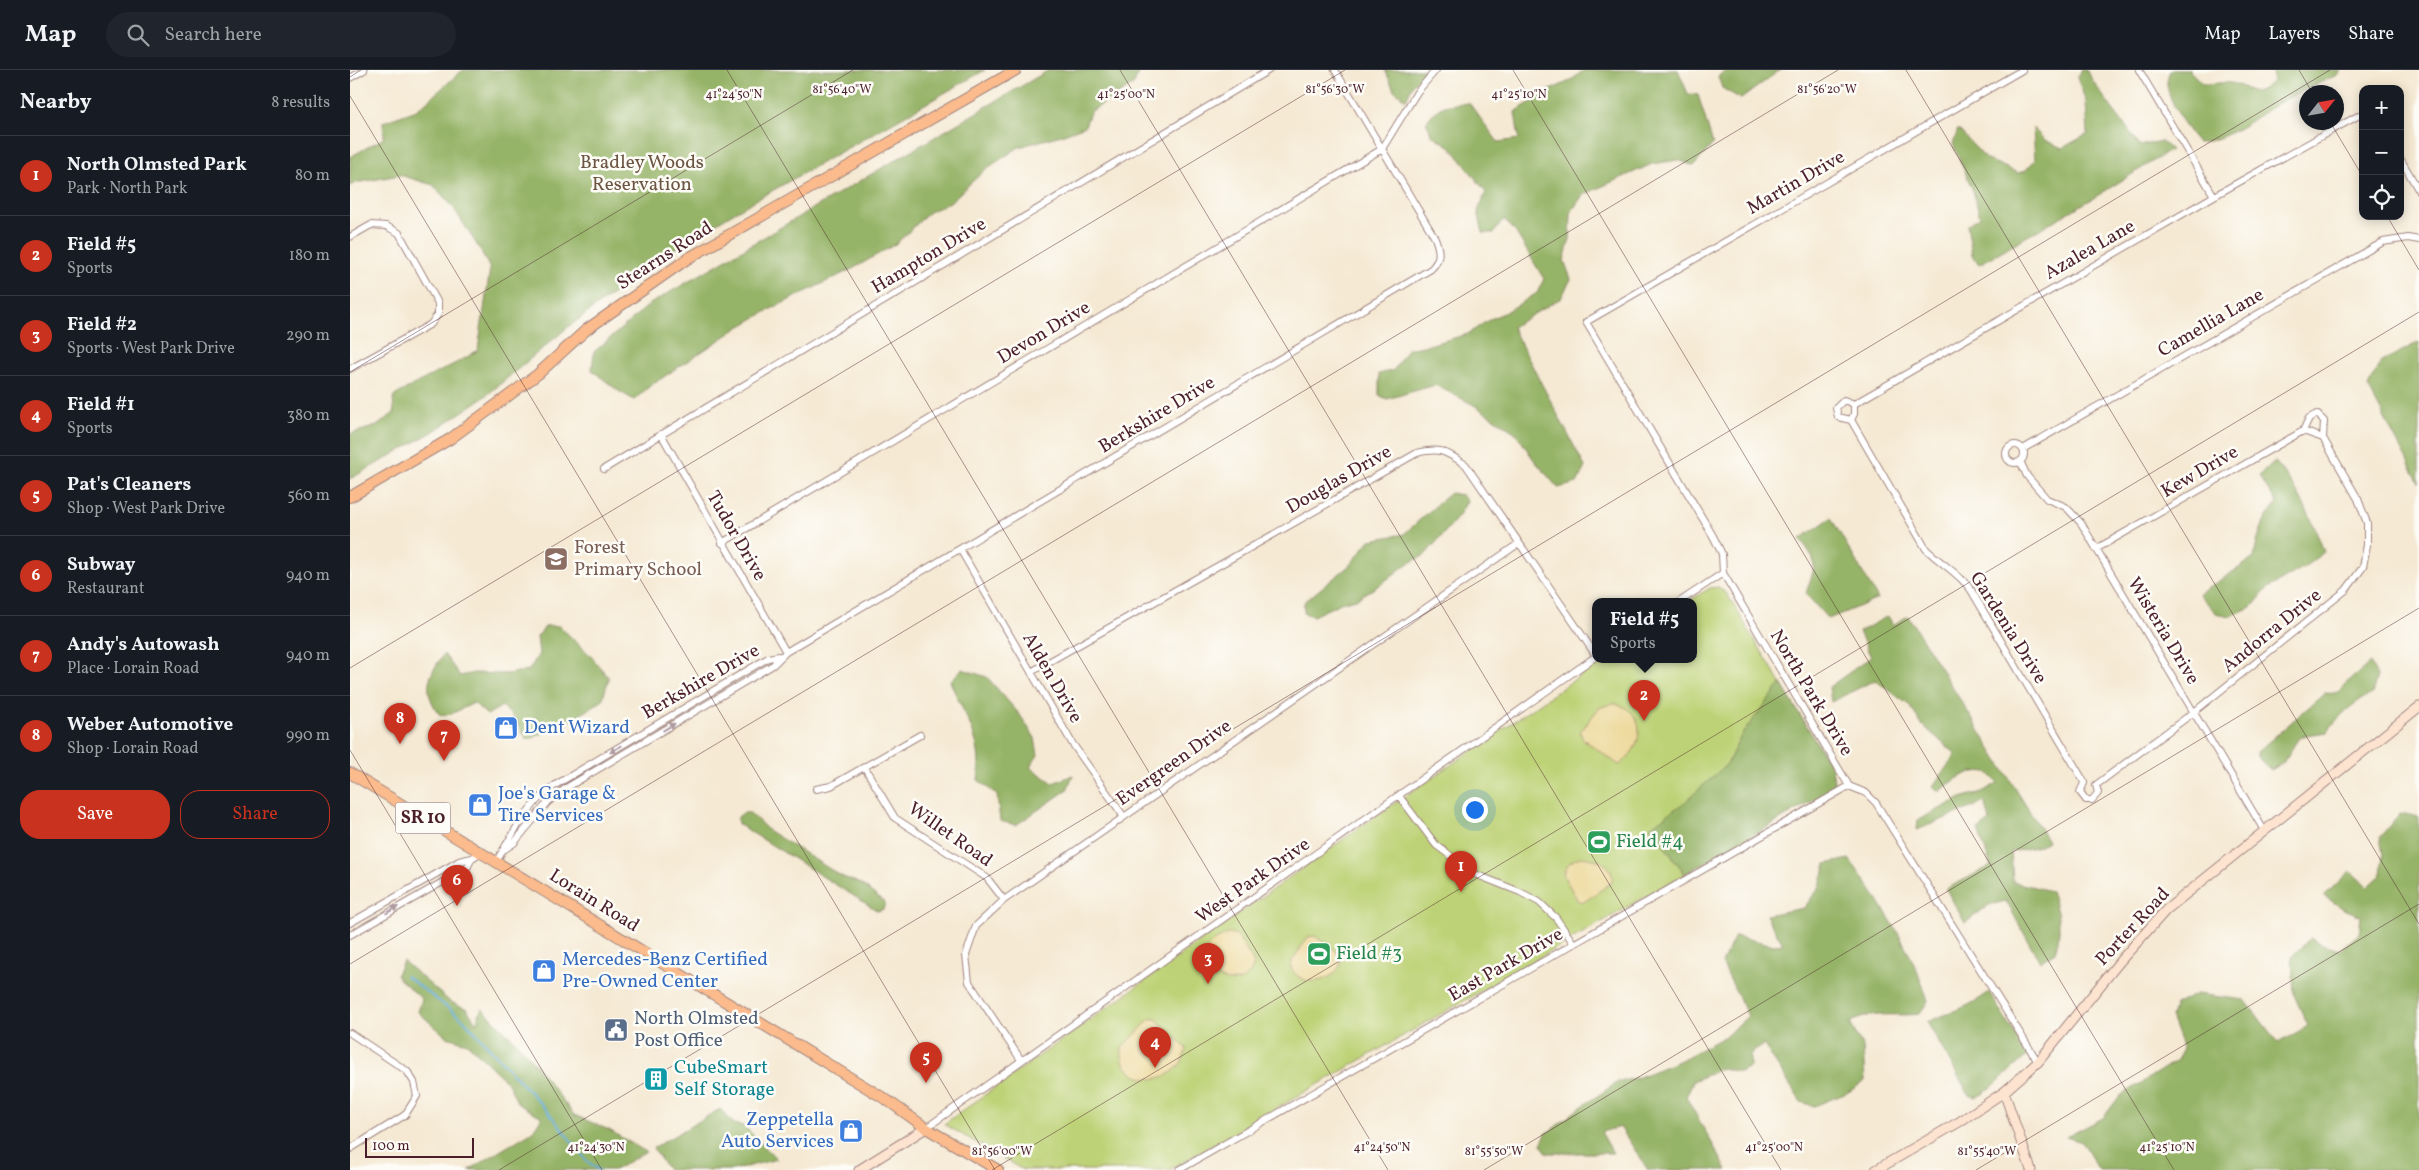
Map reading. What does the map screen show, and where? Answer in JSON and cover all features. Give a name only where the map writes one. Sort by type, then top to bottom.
[{"type":"main road","name":"Stearns Road","points":[[350,496],[450,439],[538,374],[586,330],[687,259],[1016,70]]},
{"type":"main road","name":"Porter Road","points":[[1876,1170],[1958,1122],[2004,1092],[2038,1062],[2121,960],[2166,910],[2419,707]]},
{"type":"main road","name":"Lorain Road","points":[[350,773],[476,856],[496,862],[887,1100],[926,1128],[998,1170]]},
{"type":"main road","points":[[2004,1092],[2031,1170]]},
{"type":"main road","points":[[859,1170],[926,1128]]},
{"type":"street","points":[[350,78],[364,70]]},
{"type":"street","name":"Hampton Drive","points":[[604,469],[1269,70]]},
{"type":"street","points":[[1335,70],[1382,149],[1416,92],[1436,70]]},
{"type":"street","name":"Martin Drive","points":[[1586,322],[2022,70]]},
{"type":"street","points":[[2139,70],[2214,196]]},
{"type":"street","name":"Azalea Lane","points":[[1836,408],[1844,400],[1854,404],[2359,112]]},
{"type":"street","name":"Devon Drive","points":[[722,543],[1382,149]]},
{"type":"street","name":"Berkshire Drive","points":[[496,862],[522,818],[539,798],[563,781],[768,658],[779,656],[786,652],[1431,269],[1438,262],[1440,249],[1382,149]]},
{"type":"street","points":[[2404,165],[2419,191]]},
{"type":"street","points":[[350,237],[371,225],[386,226],[398,233],[438,303],[438,314],[431,324],[350,369]]},
{"type":"street","name":"Camellia Lane","points":[[2023,449],[2383,242],[2408,238],[2419,240]]},
{"type":"street","name":"North Park Drive","points":[[1586,322],[1713,536],[1722,554],[1723,573],[1849,786],[1866,793],[1876,804],[2038,1062]]},
{"type":"street","points":[[1850,420],[1854,414],[1854,404]]},
{"type":"street","name":"Gardenia Drive","points":[[1836,408],[1838,417],[1850,420],[1926,549],[1940,563],[1957,573],[1971,590],[2084,783],[2080,789],[2081,795],[2086,800],[2092,800],[2098,793],[2096,785]]},
{"type":"street","name":"Andorra Drive","points":[[2096,785],[2194,712],[2346,590],[2363,567],[2367,546],[2367,523],[2358,499],[2323,438],[2324,425],[2322,418],[2318,414],[2312,416]]},
{"type":"street","name":"Kew Drive","points":[[2096,549],[2303,431],[2312,416]]},
{"type":"street","points":[[2303,431],[2323,438]]},
{"type":"street","name":"Tudor Drive","points":[[661,434],[786,652]]},
{"type":"street","points":[[2014,445],[2023,449],[2024,454],[2020,461],[2014,463],[2009,461],[2006,452],[2008,447],[2014,445]]},
{"type":"street","name":"Douglas Drive","points":[[1031,672],[1417,453],[1433,449],[1449,454],[1466,465],[1592,652]]},
{"type":"street","name":"Wisteria Drive","points":[[2020,461],[2027,476],[2047,499],[2066,507],[2080,523],[2264,832]]},
{"type":"street","name":"Evergreen Drive","points":[[1021,1060],[969,982],[966,955],[976,926],[1004,900],[1518,544]]},
{"type":"street","name":"Alden Drive","points":[[960,549],[1072,743],[1124,817]]},
{"type":"street","points":[[1684,598],[1723,573]]},
{"type":"street","name":"Berkshire Drive","points":[[505,849],[514,843],[548,802],[567,788],[773,664],[779,656]]},
{"type":"street","name":"West Park Drive","points":[[926,1128],[1592,658]]},
{"type":"street","points":[[703,697],[707,704]]},
{"type":"street","points":[[816,789],[831,786],[920,735]]},
{"type":"street","points":[[637,737],[641,743]]},
{"type":"street","name":"Willet Road","points":[[865,768],[896,818],[987,878],[1004,900]]},
{"type":"street","points":[[563,781],[567,788]]},
{"type":"street","points":[[2084,783],[2090,781],[2096,785]]},
{"type":"street","name":"East Park Drive","points":[[1179,1170],[1849,786]]},
{"type":"street","points":[[1399,796],[1436,845],[1475,874],[1520,892],[1539,902],[1556,918],[1574,944]]},
{"type":"street","points":[[522,818],[529,823]]},
{"type":"street","points":[[350,923],[459,861],[476,856]]},
{"type":"street","points":[[350,935],[467,868],[476,856]]},
{"type":"street","points":[[350,1034],[407,1071],[414,1082],[417,1096],[405,1115],[350,1149]]},
{"type":"green space","name":"Bradley Woods Reservation","points":[[463,70],[985,70],[733,213],[668,253],[567,328],[487,395],[431,433],[350,479],[350,434],[377,426],[394,413],[393,397],[478,350],[490,269],[453,207],[433,185],[400,175],[355,183],[350,186],[350,157],[384,138],[383,122],[417,110]]},
{"type":"green space","points":[[1049,70],[1139,70],[1134,84],[1090,112],[1085,126],[1019,147],[986,169],[950,202],[929,212],[897,243],[856,267],[739,327],[650,386],[634,400],[617,390],[592,370],[594,352],[650,304]]},
{"type":"green space","points":[[1385,70],[1427,70],[1413,84],[1406,100],[1394,90]]},
{"type":"green space","points":[[1584,70],[1678,70],[1688,94],[1698,95],[1713,144],[1694,166],[1678,160],[1652,164],[1583,195],[1571,212],[1570,239],[1564,260],[1571,279],[1561,298],[1512,327],[1585,467],[1577,483],[1558,488],[1534,460],[1516,433],[1474,405],[1435,385],[1387,399],[1379,395],[1379,374],[1394,370],[1407,349],[1468,334],[1490,319],[1508,311],[1537,293],[1544,279],[1515,231],[1504,219],[1494,233],[1483,233],[1478,211],[1486,192],[1451,147],[1432,135],[1426,122],[1436,111],[1444,106],[1469,103],[1498,142],[1519,139],[1515,112],[1550,90],[1570,81]]},
{"type":"green space","points":[[1727,70],[1780,70],[1741,99],[1722,88],[1718,76]]},
{"type":"green space","points":[[2082,70],[2086,70],[2140,146],[2161,141],[2171,150],[2092,199],[1979,264],[1972,255],[1967,225],[1980,217],[1973,191],[1953,144],[1958,129],[1986,159],[2018,173],[2025,171],[2035,160],[2033,128],[2045,140],[2062,148],[2088,134],[2086,102],[2077,78]]},
{"type":"green space","points":[[2170,70],[2189,70],[2203,84],[2231,83],[2254,92],[2261,90],[2273,81],[2272,70],[2341,70],[2337,75],[2316,85],[2299,85],[2299,93],[2239,128],[2220,137],[2198,143],[2174,105],[2168,88]]},
{"type":"green space","points":[[2419,342],[2419,483],[2368,387],[2381,362]]},
{"type":"green space","points":[[2275,461],[2304,504],[2324,552],[2304,567],[2267,589],[2253,606],[2231,616],[2216,613],[2199,594],[2254,558],[2261,529],[2277,503],[2259,476]]},
{"type":"green space","points":[[1450,493],[1462,495],[1467,501],[1458,517],[1425,555],[1407,564],[1381,584],[1356,599],[1343,602],[1313,616],[1304,613],[1304,602],[1349,566],[1370,540],[1404,534]]},
{"type":"green space","points":[[1831,518],[1878,599],[1828,619],[1806,594],[1814,565],[1811,554],[1800,539]]},
{"type":"green space","points":[[1718,587],[1727,594],[1832,768],[1834,783],[1830,791],[1169,1170],[1023,1170],[944,1124],[1356,830],[1599,663],[1697,663],[1697,598],[1694,598],[1710,588]]},
{"type":"green space","points":[[1888,616],[1893,625],[1908,616],[2048,841],[2040,846],[2011,852],[2013,882],[2051,891],[2056,907],[2059,936],[2055,952],[2040,962],[2006,901],[1989,905],[1965,923],[1946,889],[1991,866],[1978,830],[1990,821],[1985,802],[1917,830],[1918,820],[1961,798],[1982,792],[1998,783],[1987,772],[1973,772],[1961,776],[1939,792],[1933,786],[1956,754],[1922,725],[1909,705],[1875,680],[1831,702],[1829,687],[1871,657],[1859,632]]},
{"type":"green space","points":[[546,626],[559,626],[589,654],[609,678],[602,701],[566,723],[527,740],[515,719],[502,706],[487,715],[474,703],[451,714],[440,715],[431,699],[429,684],[434,670],[444,654],[460,676],[474,673],[507,674],[529,670],[539,654],[537,637]]},
{"type":"green space","points":[[2370,663],[2377,676],[2372,694],[2358,701],[2347,710],[2327,732],[2306,735],[2298,739],[2283,763],[2271,770],[2257,757],[2257,752],[2325,693],[2339,691]]},
{"type":"green space","points":[[962,669],[987,677],[1020,715],[1035,738],[1038,755],[1030,767],[1053,783],[1073,775],[1067,790],[1016,825],[1000,821],[997,795],[978,780],[978,753],[972,729],[950,681]]},
{"type":"green space","points":[[1781,684],[1832,768],[1834,783],[1823,795],[1685,874],[1650,827],[1685,802],[1727,764],[1742,734]]},
{"type":"green space","points":[[743,813],[750,813],[769,831],[841,876],[861,884],[885,903],[883,909],[878,911],[738,824],[738,817]]},
{"type":"green space","points":[[2400,813],[2419,817],[2419,1170],[2099,1170],[2082,1142],[2066,1137],[2103,1118],[2119,1097],[2177,1060],[2183,1049],[2171,1017],[2175,1005],[2196,994],[2245,1000],[2278,1043],[2308,1026],[2294,995],[2292,956],[2310,938],[2322,945],[2339,950],[2359,934],[2361,916],[2344,909],[2324,896],[2350,871],[2368,887],[2381,875],[2383,854],[2380,837]]},
{"type":"green space","points":[[1849,859],[1872,891],[1905,946],[1928,1002],[1919,1014],[1875,1015],[1850,1023],[1863,1048],[1865,1081],[1847,1093],[1814,1106],[1801,1102],[1764,1045],[1750,1054],[1750,1067],[1740,1072],[1722,1068],[1693,1081],[1686,1097],[1727,1170],[1648,1170],[1620,1127],[1601,1132],[1613,1153],[1547,1153],[1541,1144],[1546,1134],[1581,1107],[1618,1082],[1639,1077],[1679,1061],[1726,1036],[1748,1016],[1722,963],[1735,936],[1774,945],[1783,944],[1766,915],[1804,908],[1820,886],[1826,864]]},
{"type":"green space","points":[[403,961],[449,1001],[467,1009],[476,1023],[482,1008],[524,1050],[574,1115],[609,1130],[646,1152],[614,1170],[469,1170],[533,1131],[542,1117],[518,1104],[508,1083],[467,1043],[447,1037],[418,1012],[422,999],[396,976]]},
{"type":"green space","points":[[1989,992],[2028,1055],[1986,1092],[1977,1097],[1969,1095],[1927,1022],[1967,1006]]},
{"type":"green space","points":[[720,1109],[734,1124],[744,1126],[777,1159],[733,1170],[668,1170],[653,1148]]},
{"type":"sand","points":[[1613,703],[1624,707],[1632,714],[1637,721],[1639,730],[1638,740],[1634,749],[1619,765],[1583,739],[1580,732],[1599,708]]},
{"type":"sand","points":[[1580,857],[1598,860],[1607,866],[1612,876],[1612,882],[1584,902],[1578,901],[1563,875],[1569,864]]},
{"type":"sand","points":[[1230,933],[1237,935],[1254,963],[1248,975],[1240,980],[1229,981],[1219,978],[1210,971],[1205,963],[1205,953],[1212,943]]},
{"type":"sand","points":[[1315,936],[1337,952],[1341,960],[1339,967],[1334,973],[1326,978],[1317,981],[1307,981],[1298,976],[1291,968],[1292,961],[1308,937]]},
{"type":"sand","points":[[1150,1019],[1156,1019],[1186,1048],[1182,1061],[1173,1071],[1162,1077],[1151,1079],[1139,1077],[1130,1071],[1123,1061],[1122,1048]]},
{"type":"waterway","points":[[406,976],[464,1020],[550,1114],[587,1161],[599,1170]]},
{"type":"place","name":"Forest Primary School","points":[[556,559]]},
{"type":"place","name":"Field #5","points":[[1644,721]]},
{"type":"place","name":"Dent Wizard","points":[[506,728]]},
{"type":"place","name":"Weber Automotive","points":[[400,744]]},
{"type":"place","name":"Andy's Autowash","points":[[444,761]]},
{"type":"place","name":"Joe's Garage & Tire Services","points":[[480,805]]},
{"type":"place","name":"Field #4","points":[[1599,842]]},
{"type":"place","name":"North Olmsted Park","points":[[1461,892]]},
{"type":"place","name":"Subway","points":[[457,906]]},
{"type":"place","name":"Field #3","points":[[1319,954]]},
{"type":"place","name":"Mercedes-Benz Certified Pre-Owned Center","points":[[544,971]]},
{"type":"place","name":"Field #2","points":[[1208,984]]},
{"type":"place","name":"North Olmsted Post Office","points":[[616,1030]]},
{"type":"place","name":"Field #1","points":[[1155,1068]]},
{"type":"place","name":"CubeSmart Self Storage","points":[[656,1079]]},
{"type":"place","name":"Pat's Cleaners","points":[[926,1083]]},
{"type":"place","name":"Zeppetella Auto Services","points":[[851,1131]]}]
